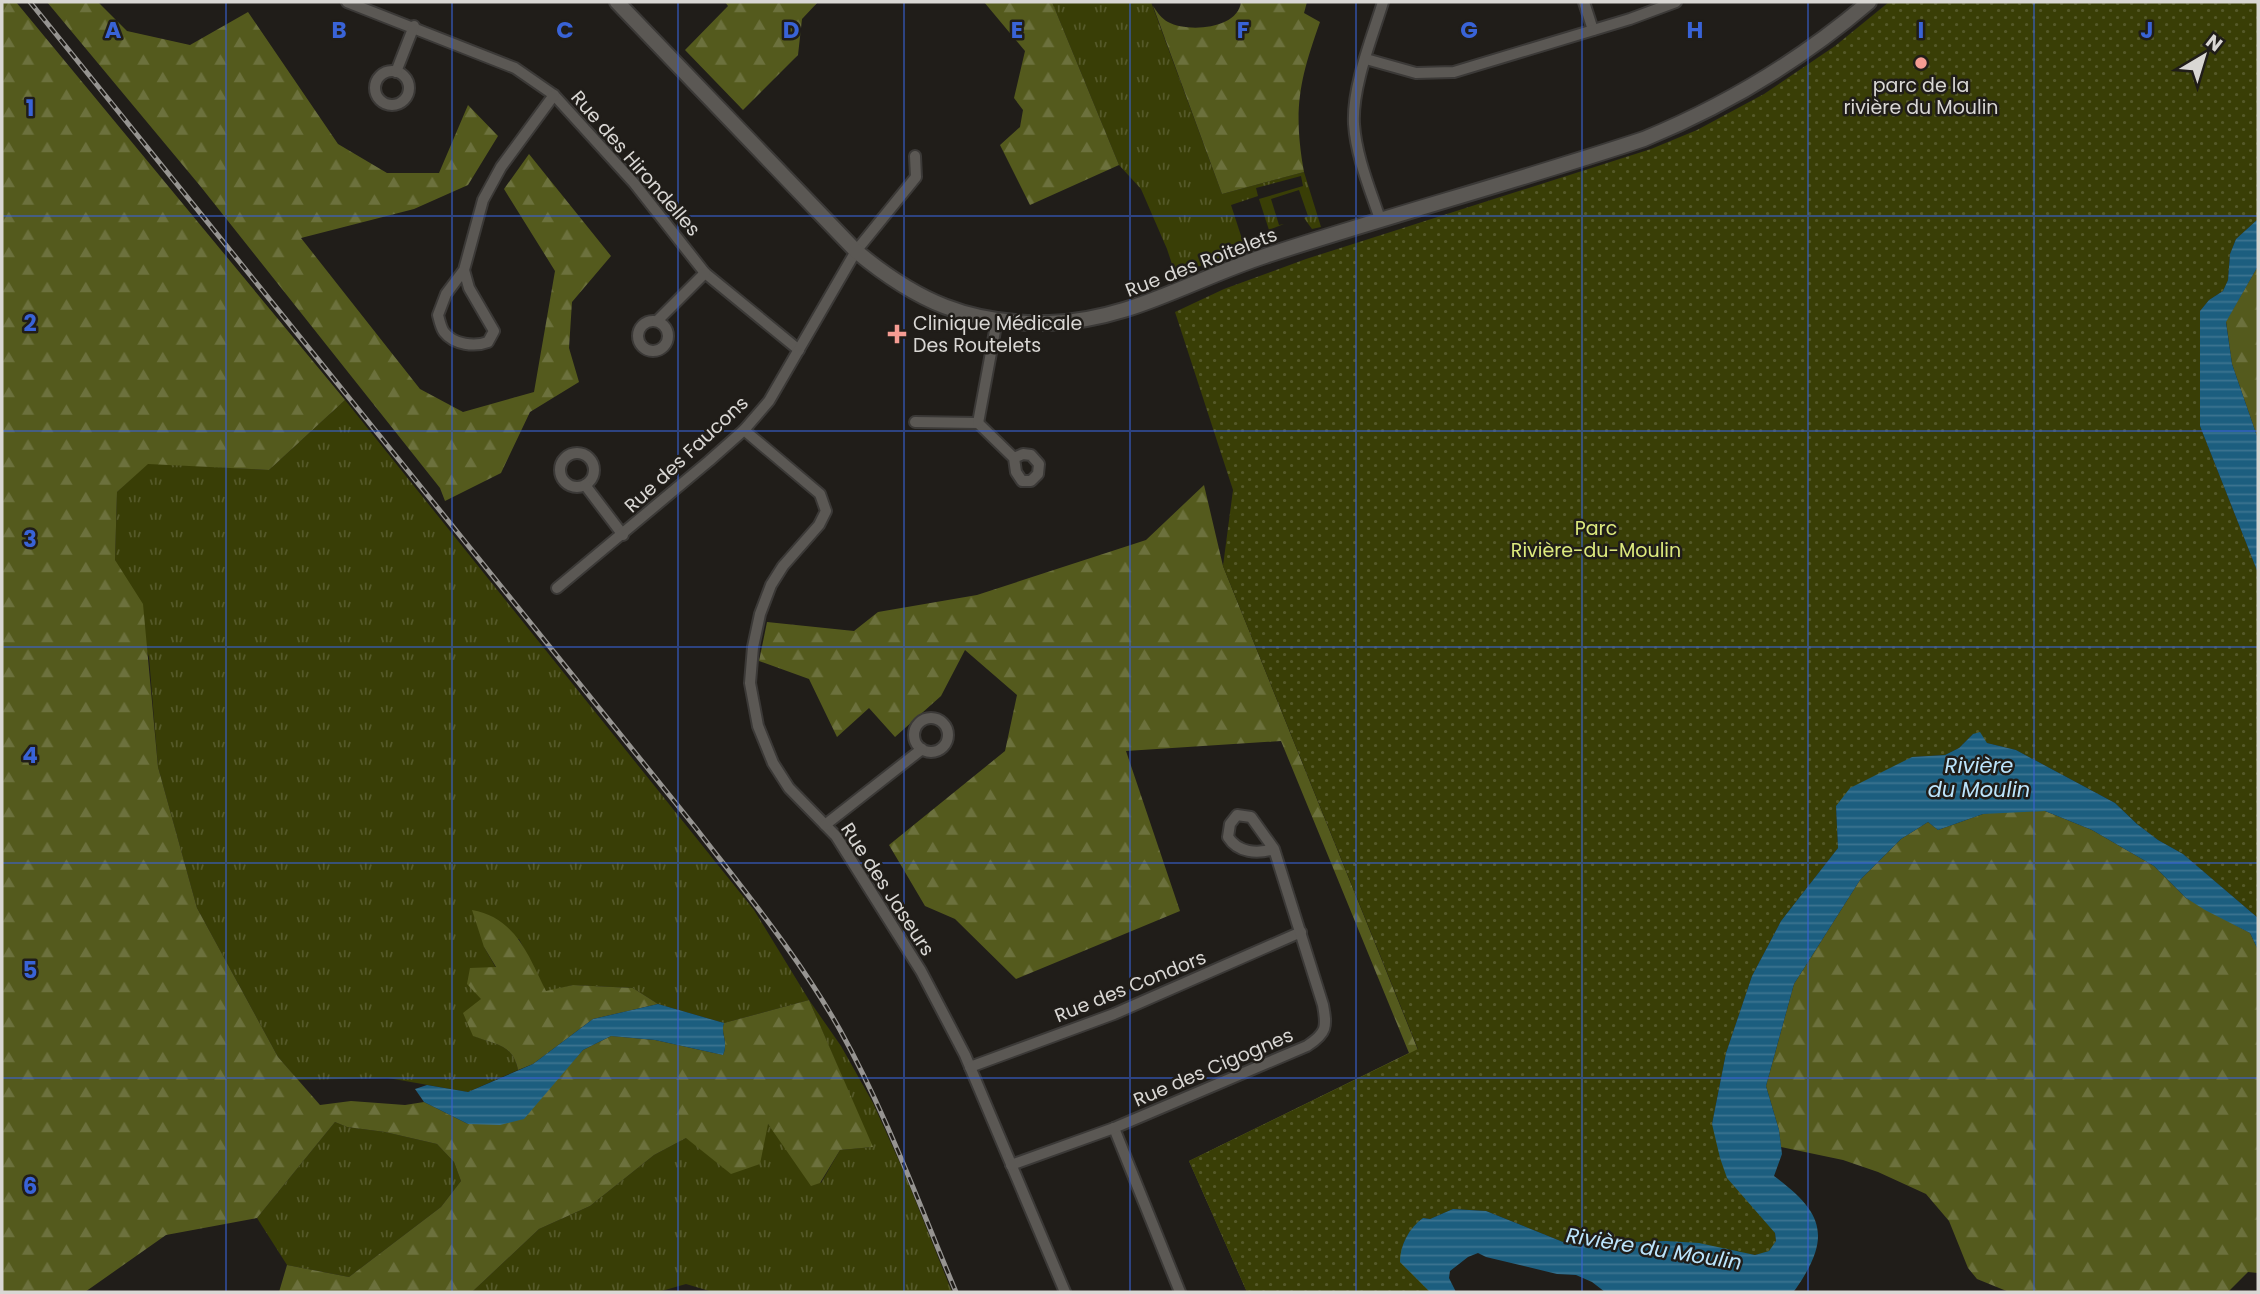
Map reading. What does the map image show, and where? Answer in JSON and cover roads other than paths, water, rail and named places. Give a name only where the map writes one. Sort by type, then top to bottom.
[{"type":"street","name":"Rue des Hirondelles","points":[[347,2],[414,26],[514,68],[554,95],[634,183],[705,274],[799,350]]},
{"type":"street","name":"Rue des Roitelets","points":[[617,2],[856,251],[887,277],[928,301],[997,320],[1047,323],[1088,320],[1125,312],[1228,268],[1380,219],[1600,154],[1681,124],[1775,73],[1869,2]]},
{"type":"street","points":[[1380,219],[1357,145],[1354,122],[1355,100],[1383,2]]},
{"type":"street","points":[[1584,2],[1593,30]]},
{"type":"street","points":[[1366,60],[1416,73],[1454,72],[1676,2]]},
{"type":"street","points":[[396,72],[414,26]]},
{"type":"street","points":[[464,270],[469,288],[494,331],[488,342],[476,346],[460,342],[444,332],[438,315],[446,294],[464,270],[483,200],[501,167],[554,95]]},
{"type":"street","name":"Rue des Faucons","points":[[557,588],[623,535],[744,430],[769,401],[856,251],[916,177],[915,156]]},
{"type":"street","points":[[657,321],[705,274]]},
{"type":"street","points":[[978,423],[997,320]]},
{"type":"street","points":[[915,422],[978,423],[1014,458]]},
{"type":"street","name":"Rue des Jaseurs","points":[[744,430],[820,494],[826,511],[819,525],[783,566],[771,585],[760,614],[750,683],[758,726],[773,763],[802,803],[836,836],[921,971],[970,1066],[1065,1292]]},
{"type":"street","points":[[585,485],[623,535]]},
{"type":"street","points":[[825,825],[922,749]]},
{"type":"street","name":"Rue des Cigognes","points":[[1011,1165],[1114,1128],[1307,1046],[1323,1033],[1326,1024],[1324,1005],[1274,849]]},
{"type":"street","name":"Rue des Condors","points":[[970,1066],[1114,1014],[1301,932]]},
{"type":"street","points":[[1114,1128],[1180,1292]]},
{"type":"water","points":[[2258,219],[2258,266],[2226,322],[2232,364],[2258,439],[2258,573],[2200,426],[2200,311],[2209,300],[2223,291],[2228,280],[2230,254],[2236,239]]},
{"type":"water","name":"Rivière du Moulin","points":[[1980,732],[1987,743],[2016,750],[2115,803],[2158,840],[2183,854],[2258,918],[2258,950],[2250,933],[2186,898],[2154,866],[2092,830],[2045,811],[1983,814],[1938,830],[1928,822],[1901,839],[1860,880],[1794,984],[1766,1086],[1779,1130],[1782,1154],[1774,1176],[1804,1202],[1817,1227],[1818,1240],[1814,1255],[1793,1292],[1605,1292],[1576,1275],[1557,1274],[1478,1253],[1450,1271],[1449,1278],[1456,1292],[1430,1292],[1400,1262],[1404,1243],[1418,1222],[1453,1209],[1486,1211],[1568,1244],[1666,1241],[1699,1243],[1755,1255],[1769,1251],[1776,1241],[1775,1233],[1727,1178],[1712,1124],[1726,1053],[1752,976],[1781,921],[1838,848],[1836,806],[1850,788],[1912,757],[1945,755],[1959,748],[1973,734]]},
{"type":"water","points":[[658,1004],[724,1023],[723,1055],[655,1040],[611,1036],[583,1050],[524,1119],[500,1125],[468,1124],[424,1102],[415,1089],[427,1085],[468,1092],[533,1064],[593,1019]]},
{"type":"railway","points":[[30,2],[695,827],[790,951],[857,1061],[956,1292]]},
{"type":"place","name":"parc de la rivière du Moulin","points":[[1921,63]]},
{"type":"place","name":"Clinique Médicale Des Routelets","points":[[897,334]]},
{"type":"park label","name":"Parc Rivière-du-Moulin","points":[[1596,539]]}]
